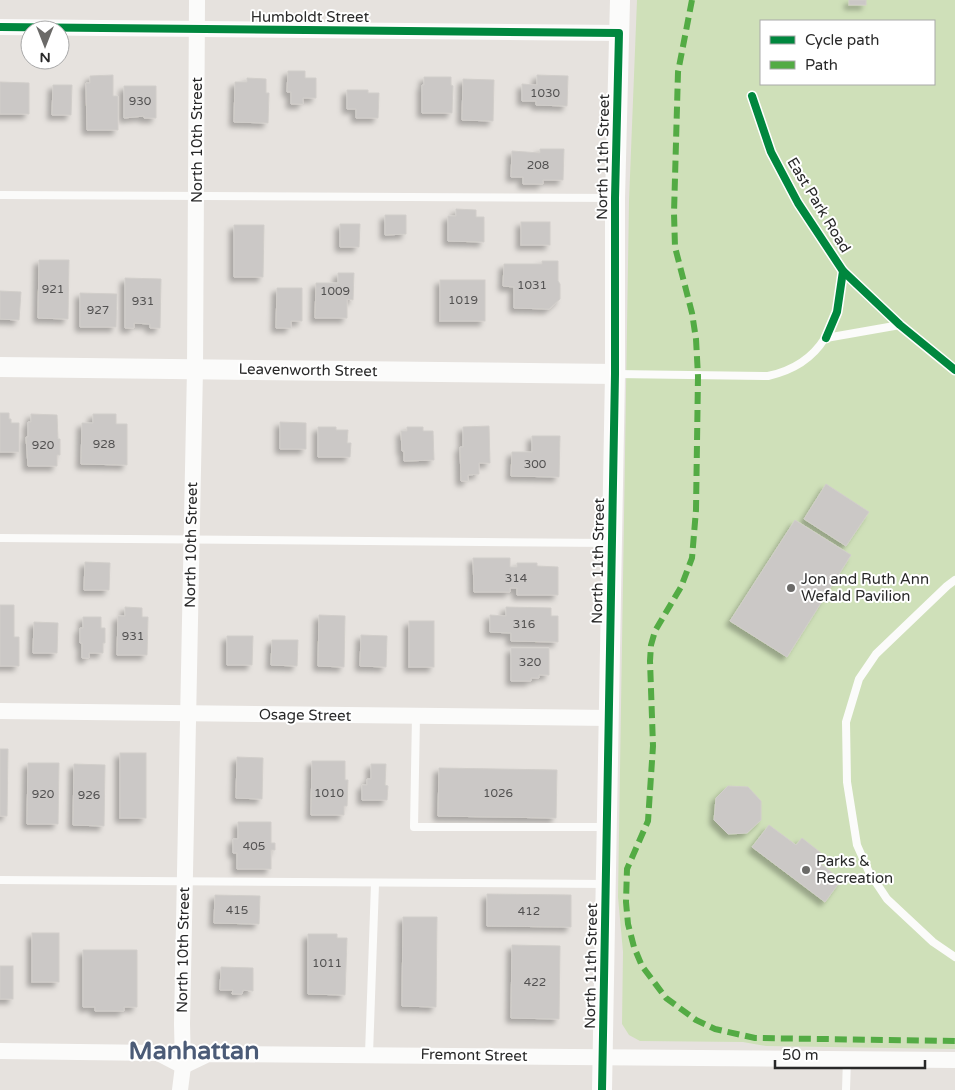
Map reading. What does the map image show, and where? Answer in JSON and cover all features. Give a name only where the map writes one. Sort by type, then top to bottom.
[{"type":"street","name":"North 10th Street","points":[[180,1090],[182,1066],[195,368],[197,0]]},
{"type":"street","name":"North 11th Street","points":[[602,1090],[616,374],[615,198],[620,0]]},
{"type":"street","name":"Humboldt Street","points":[[0,27],[619,33]]},
{"type":"street","name":"Leavenworth Street","points":[[0,367],[616,374]]},
{"type":"street","name":"Osage Street","points":[[0,710],[609,718]]},
{"type":"street","points":[[0,1051],[158,1053],[182,1066]]},
{"type":"street","name":"Fremont Street","points":[[182,1066],[208,1054],[955,1060]]},
{"type":"lane","name":"East Park Road","points":[[752,96],[771,152],[798,203],[843,271],[900,325],[955,370]]},
{"type":"lane","points":[[0,195],[615,198]]},
{"type":"lane","name":"East Park Road","points":[[616,374],[768,376],[784,373],[815,352],[826,338],[838,312],[843,271]]},
{"type":"lane","points":[[826,338],[900,325]]},
{"type":"lane","points":[[0,538],[612,543]]},
{"type":"lane","points":[[955,580],[876,654],[859,679],[850,706],[846,731],[846,782],[857,845],[869,872],[887,898],[933,942],[955,957]]},
{"type":"lane","points":[[416,716],[414,827],[607,828]]},
{"type":"lane","points":[[0,880],[375,884],[606,884]]},
{"type":"lane","points":[[369,1054],[375,884]]},
{"type":"lane","points":[[846,1090],[847,1059]]},
{"type":"green space","points":[[637,0],[955,0],[955,1049],[766,1046],[743,1042],[640,1041],[629,1035],[622,1024],[623,952],[618,897],[629,201]]},
{"type":"building","points":[[849,0],[866,0],[866,5],[849,5]]},
{"type":"building","points":[[288,71],[305,71],[305,78],[316,78],[316,98],[303,98],[303,104],[291,104],[291,92],[287,92]]},
{"type":"building","points":[[113,75],[113,96],[118,96],[118,130],[87,130],[86,83],[90,83],[90,76]]},
{"type":"building","points":[[537,75],[568,76],[567,106],[536,105],[536,101],[522,101],[522,84],[537,85]]},
{"type":"building","points":[[424,77],[451,77],[451,85],[453,86],[452,113],[422,113],[422,85],[424,85]]},
{"type":"building","points":[[247,78],[266,79],[266,93],[269,93],[268,123],[234,122],[235,82],[247,82]]},
{"type":"building","points":[[463,79],[494,80],[493,121],[462,120]]},
{"type":"building","points":[[0,82],[29,83],[29,114],[0,114]]},
{"type":"building","points":[[53,85],[72,85],[71,115],[52,115]]},
{"type":"building","points":[[124,86],[156,86],[156,118],[144,118],[144,116],[124,118]]},
{"type":"building","points":[[347,90],[368,90],[368,93],[379,93],[378,118],[356,118],[356,109],[347,109]]},
{"type":"building","points":[[540,149],[564,149],[563,180],[543,180],[543,184],[523,184],[523,177],[511,177],[512,151],[540,153]]},
{"type":"building","points":[[456,209],[476,210],[476,217],[484,217],[484,242],[448,241],[448,216],[456,216]]},
{"type":"building","points":[[385,215],[406,215],[406,234],[385,235]]},
{"type":"building","points":[[521,222],[550,222],[550,245],[521,245]]},
{"type":"building","points":[[340,224],[360,224],[359,247],[340,247]]},
{"type":"building","points":[[234,225],[264,225],[263,277],[234,277]]},
{"type":"building","points":[[39,260],[69,260],[68,319],[38,318]]},
{"type":"building","points":[[542,261],[558,261],[560,299],[549,309],[514,308],[514,287],[503,286],[504,264],[542,264]]},
{"type":"building","points":[[338,273],[354,273],[353,300],[347,299],[347,318],[315,318],[316,283],[338,283]]},
{"type":"building","points":[[125,278],[161,279],[160,328],[150,328],[150,324],[134,323],[134,328],[125,328]]},
{"type":"building","points":[[440,280],[485,280],[485,321],[440,321]]},
{"type":"building","points":[[277,288],[302,288],[302,321],[291,321],[291,328],[276,328]]},
{"type":"building","points":[[0,291],[21,292],[19,320],[0,319]]},
{"type":"building","points":[[80,293],[117,294],[116,327],[80,327]]},
{"type":"building","points":[[0,413],[9,413],[11,423],[19,423],[19,452],[0,452]]},
{"type":"building","points":[[31,414],[57,415],[60,455],[57,455],[57,466],[28,466],[26,437],[28,437],[28,422],[31,422]]},
{"type":"building","points":[[93,414],[116,414],[116,424],[127,424],[127,465],[81,464],[82,423],[93,423]]},
{"type":"building","points":[[280,422],[306,423],[306,449],[280,449]]},
{"type":"building","points":[[489,426],[490,463],[479,463],[479,474],[468,475],[468,481],[461,481],[460,447],[463,447],[463,427]]},
{"type":"building","points":[[318,427],[336,427],[336,430],[348,430],[347,443],[351,443],[350,457],[318,457]]},
{"type":"building","points":[[407,427],[423,427],[423,431],[433,431],[434,460],[404,461],[401,431],[407,431]]},
{"type":"building","points":[[532,436],[560,436],[559,477],[511,476],[512,452],[532,452]]},
{"type":"building","points":[[826,484],[869,512],[846,546],[804,519]]},
{"type":"building","name":"Jon and Ruth Ann Wefald Pavilion","points":[[795,520],[851,555],[787,657],[730,621]]},
{"type":"building","points":[[473,558],[510,558],[510,567],[517,567],[517,563],[537,563],[537,566],[558,567],[558,595],[517,595],[517,588],[510,588],[510,592],[474,592]]},
{"type":"building","points":[[85,562],[110,563],[109,590],[84,590]]},
{"type":"building","points":[[0,605],[14,605],[14,637],[19,637],[19,666],[0,666]]},
{"type":"building","points":[[125,607],[142,608],[142,617],[148,617],[147,655],[117,655],[118,616],[125,616]]},
{"type":"building","points":[[506,607],[551,608],[551,616],[558,616],[558,642],[511,641],[511,633],[490,632],[490,615],[506,616]]},
{"type":"building","points":[[319,615],[345,616],[344,667],[318,666]]},
{"type":"building","points":[[83,617],[101,617],[101,628],[105,628],[103,653],[89,653],[89,658],[82,658],[80,628],[83,628]]},
{"type":"building","points":[[409,621],[434,621],[434,667],[409,667]]},
{"type":"building","points":[[34,622],[58,623],[57,653],[33,653]]},
{"type":"building","points":[[361,635],[387,636],[386,667],[360,666]]},
{"type":"building","points":[[227,636],[253,636],[252,665],[227,665]]},
{"type":"building","points":[[272,640],[298,640],[297,666],[271,665]]},
{"type":"building","points":[[511,648],[549,648],[549,675],[539,675],[539,678],[531,678],[531,681],[511,681]]},
{"type":"building","points":[[0,749],[8,749],[7,816],[0,816]]},
{"type":"building","points":[[120,753],[146,753],[146,818],[120,818]]},
{"type":"building","points":[[237,757],[263,758],[262,799],[236,798]]},
{"type":"building","points":[[312,761],[345,761],[345,780],[348,780],[347,806],[344,806],[344,815],[311,815]]},
{"type":"building","points":[[28,763],[59,763],[58,824],[27,824]]},
{"type":"building","points":[[74,764],[105,765],[104,826],[73,825]]},
{"type":"building","points":[[371,764],[386,764],[385,785],[388,786],[387,800],[362,800],[362,785],[367,785],[367,779],[371,779]]},
{"type":"building","points":[[439,768],[557,770],[556,818],[438,816]]},
{"type":"building","points":[[728,786],[748,787],[761,801],[761,820],[747,833],[728,834],[714,820],[716,798]]},
{"type":"building","points":[[238,822],[271,822],[271,843],[275,843],[275,850],[271,850],[271,869],[237,869],[237,853],[233,853],[233,839],[238,839]]},
{"type":"building","name":"Parks & Recreation","points":[[769,825],[796,845],[802,838],[821,853],[816,860],[841,880],[825,902],[752,847]]},
{"type":"building","points":[[487,894],[571,895],[571,927],[487,926]]},
{"type":"building","points":[[215,895],[260,896],[259,924],[214,923]]},
{"type":"building","points":[[403,917],[437,917],[436,1007],[402,1006]]},
{"type":"building","points":[[32,933],[59,933],[59,982],[32,982]]},
{"type":"building","points":[[308,934],[337,934],[337,938],[347,938],[345,995],[308,994]]},
{"type":"building","points":[[512,945],[560,946],[559,1019],[511,1018]]},
{"type":"building","points":[[83,950],[137,950],[137,1007],[124,1007],[124,1011],[95,1011],[95,1007],[83,1007]]},
{"type":"building","points":[[0,966],[13,966],[13,999],[0,999]]},
{"type":"building","points":[[221,967],[253,968],[253,991],[243,990],[242,994],[232,994],[233,990],[220,990]]},
{"type":"marked path","points":[[692,0],[678,72],[674,213],[675,247],[692,313],[696,339],[698,376],[696,510],[692,558],[681,587],[655,631],[651,645],[653,746],[648,821],[627,869],[626,902],[628,924],[634,947],[642,966],[666,998],[696,1020],[715,1029],[755,1038],[955,1041]]},
{"type":"cycle path","points":[[0,27],[619,33],[602,1090]]},
{"type":"cycle path","points":[[752,96],[771,152],[798,203],[843,271],[837,312],[826,338]]},
{"type":"cycle path","points":[[843,271],[900,325],[955,370]]},
{"type":"place","name":"Jon and Ruth Ann Wefald Pavilion","points":[[791,588]]},
{"type":"place","name":"Parks & Recreation","points":[[806,870]]},
{"type":"district","name":"Manhattan","points":[[194,1050]]}]
